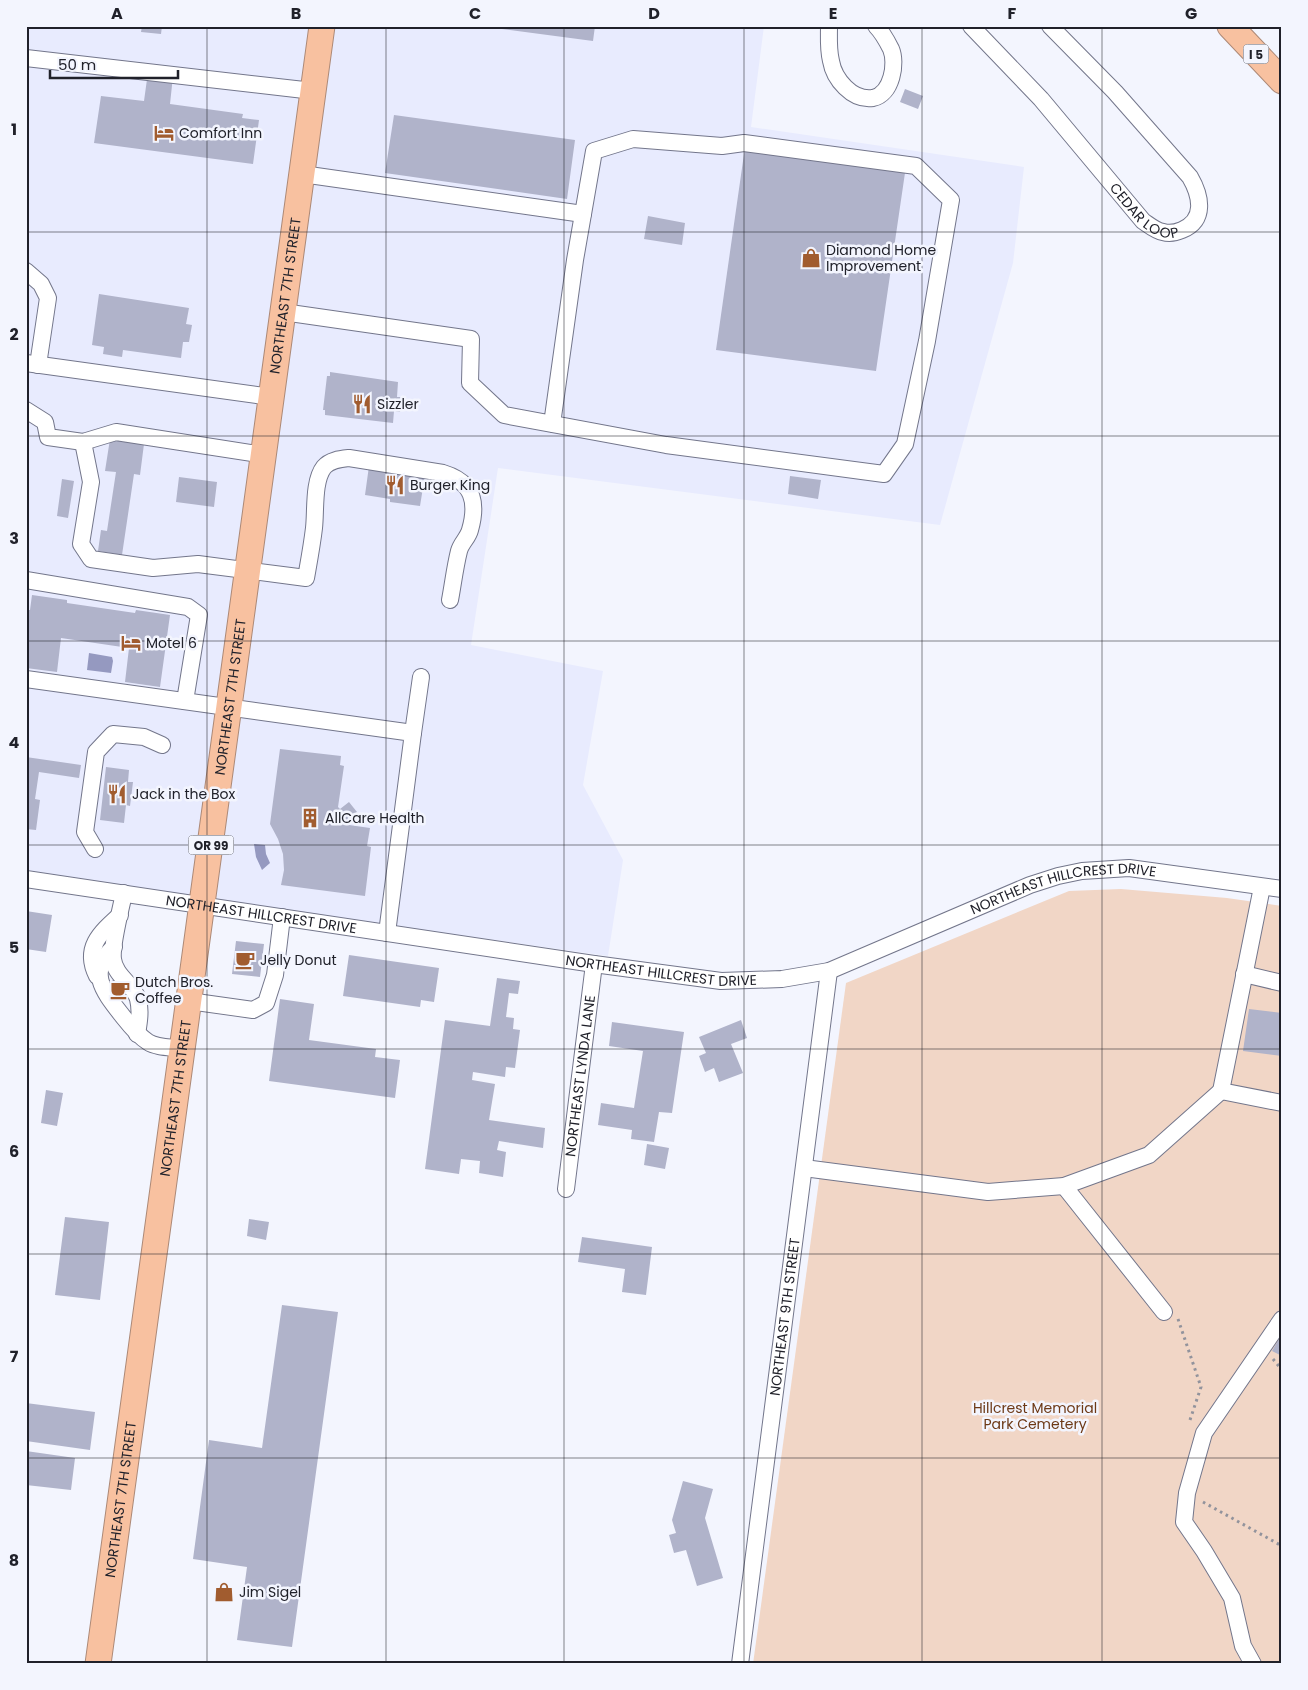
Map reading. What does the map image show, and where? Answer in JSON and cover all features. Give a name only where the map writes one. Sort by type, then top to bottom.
[{"type":"highway","name":"NORTHEAST 7TH STREET","points":[[98,1664],[322,26]]},
{"type":"highway","name":"I 5","points":[[1230,26],[1282,81]]},
{"type":"street","points":[[829,26],[828,44],[831,63],[837,77],[851,93],[862,97],[874,98],[883,92],[888,84],[893,62],[891,50],[881,31],[876,26]]},
{"type":"street","name":"CEDAR LOOP","points":[[971,26],[1041,99],[1143,220],[1161,232],[1174,233],[1195,222],[1200,212],[1200,201],[1190,177],[1114,92],[1050,26]]},
{"type":"street","points":[[26,58],[313,91]]},
{"type":"street","points":[[283,312],[471,339],[470,384],[504,415],[552,424],[666,445],[884,474],[905,444],[927,341],[951,200],[916,166],[744,143],[722,146],[633,139],[594,151],[552,424]]},
{"type":"street","points":[[302,174],[583,214]]},
{"type":"street","points":[[26,270],[40,284],[48,298],[43,328],[32,364],[272,397]]},
{"type":"street","points":[[26,410],[45,422],[48,437],[83,442],[116,432],[264,455]]},
{"type":"street","points":[[83,442],[90,482],[81,544],[91,558],[153,568],[198,564],[248,572],[306,578],[314,526],[316,495],[321,473],[325,466],[336,459],[348,458],[453,476],[468,487],[472,496],[473,510],[470,532],[460,548],[450,600]]},
{"type":"street","points":[[26,580],[188,607],[199,615],[185,701]]},
{"type":"street","points":[[387,933],[421,677]]},
{"type":"street","points":[[26,679],[413,733]]},
{"type":"street","points":[[95,849],[85,832],[96,752],[113,734],[144,737],[162,745]]},
{"type":"street","name":"NORTHEAST HILLCREST DRIVE","points":[[26,879],[594,964],[721,981],[782,979],[829,971],[1030,885],[1082,871],[1129,868],[1282,889]]},
{"type":"street","points":[[804,1168],[988,1192],[1064,1186],[1149,1155],[1221,1091],[1262,887]]},
{"type":"street","points":[[124,893],[113,960],[117,971],[137,997],[140,1014],[137,1034]]},
{"type":"street","points":[[120,915],[105,929],[94,945],[91,953],[93,968],[109,998],[137,1034],[150,1044],[183,1049]]},
{"type":"street","points":[[189,1001],[253,1010],[266,1003],[275,975],[282,917]]},
{"type":"street","points":[[100,982],[100,964],[106,954],[114,947]]},
{"type":"street","name":"NORTHEAST LYNDA LANE","points":[[566,1189],[594,964]]},
{"type":"street","name":"NORTHEAST 9TH STREET","points":[[740,1664],[829,971]]},
{"type":"street","points":[[1244,974],[1282,982]]},
{"type":"street","points":[[1221,1091],[1282,1103]]},
{"type":"street","points":[[1064,1186],[1164,1312]]},
{"type":"street","points":[[1253,1664],[1243,1646],[1232,1598],[1184,1522],[1187,1493],[1204,1433],[1282,1319]]},
{"type":"path","points":[[1164,1312],[1177,1318],[1201,1387],[1190,1420],[1203,1440]]},
{"type":"path","points":[[1187,1493],[1282,1546]]},
{"type":"shaded area","points":[[26,26],[764,26],[751,127],[1024,167],[1013,263],[940,525],[498,468],[471,645],[603,671],[583,785],[623,860],[608,956],[195,898],[26,877]]},
{"type":"green space","name":"Hillcrest Memorial Park Cemetery","points":[[1121,889],[1227,898],[1282,906],[1282,1664],[753,1664],[846,983],[1069,891]]},
{"type":"water","points":[[89,653],[112,657],[111,673],[87,670]]},
{"type":"water","points":[[254,844],[265,845],[270,863],[262,870],[256,857]]},
{"type":"building","points":[[142,26],[162,26],[161,34],[141,32]]},
{"type":"building","points":[[479,26],[595,26],[593,41]]},
{"type":"building","points":[[148,72],[173,76],[170,104],[243,114],[242,118],[259,120],[253,164],[94,143],[101,96],[144,101]]},
{"type":"building","points":[[905,89],[923,96],[918,109],[900,102]]},
{"type":"building","points":[[394,115],[575,140],[567,199],[385,173]]},
{"type":"building","name":"Diamond Home Improvement","points":[[745,147],[906,166],[876,371],[716,350]]},
{"type":"building","points":[[648,216],[685,223],[682,245],[644,239]]},
{"type":"building","points":[[99,294],[189,308],[186,324],[192,325],[189,342],[183,342],[181,358],[123,350],[122,357],[103,354],[104,347],[92,345]]},
{"type":"building","name":"Sizzler","points":[[330,372],[398,382],[397,397],[402,397],[400,412],[394,411],[393,423],[325,415],[325,410],[323,410],[327,376],[330,376]]},
{"type":"building","points":[[110,439],[144,444],[140,475],[134,474],[122,555],[98,551],[101,530],[107,531],[116,472],[105,471]]},
{"type":"building","name":"Burger King","points":[[369,466],[425,475],[420,506],[390,502],[390,499],[365,495]]},
{"type":"building","points":[[790,476],[821,480],[818,499],[788,494]]},
{"type":"building","points":[[179,477],[217,482],[214,507],[176,502]]},
{"type":"building","points":[[62,479],[74,481],[68,518],[57,516]]},
{"type":"building","name":"Motel 6","points":[[32,595],[67,600],[67,603],[135,613],[136,610],[170,615],[160,687],[125,682],[129,648],[61,638],[57,672],[26,668],[26,610],[30,610]]},
{"type":"building","name":"AllCare Health","points":[[280,749],[341,756],[340,765],[344,766],[338,807],[340,809],[349,802],[357,812],[342,824],[370,828],[367,846],[371,847],[365,896],[281,885],[284,870],[283,854],[270,824]]},
{"type":"building","points":[[26,757],[81,765],[79,778],[39,772],[35,799],[40,800],[36,830],[26,829]]},
{"type":"building","name":"Jack in the Box","points":[[106,767],[129,770],[128,782],[133,782],[130,806],[126,805],[124,823],[100,820]]},
{"type":"building","points":[[26,911],[52,915],[46,952],[26,949]]},
{"type":"building","points":[[236,941],[264,944],[260,977],[232,974]]},
{"type":"building","points":[[349,955],[439,968],[434,1002],[421,1000],[420,1007],[343,996]]},
{"type":"building","name":"Dutch Bros. Coffee","points":[[116,978],[133,993],[116,1005],[106,985]]},
{"type":"building","points":[[497,978],[520,981],[518,994],[509,993],[506,1017],[514,1018],[513,1029],[520,1030],[515,1068],[506,1067],[505,1077],[473,1072],[472,1080],[495,1084],[489,1120],[545,1128],[543,1148],[499,1141],[497,1150],[506,1152],[503,1177],[479,1173],[480,1161],[461,1159],[459,1174],[425,1169],[445,1020],[490,1026]]},
{"type":"building","points":[[280,999],[314,1004],[309,1040],[376,1049],[375,1057],[400,1060],[395,1098],[269,1081]]},
{"type":"building","points":[[1249,1009],[1282,1013],[1282,1056],[1243,1051]]},
{"type":"building","points":[[741,1020],[747,1038],[731,1044],[743,1073],[719,1082],[714,1068],[705,1072],[699,1056],[706,1053],[699,1037]]},
{"type":"building","points":[[612,1022],[684,1032],[672,1113],[659,1112],[654,1142],[631,1139],[632,1130],[598,1125],[601,1103],[634,1108],[643,1051],[609,1046]]},
{"type":"building","points":[[46,1090],[63,1093],[57,1126],[41,1123]]},
{"type":"building","points":[[647,1144],[669,1148],[665,1169],[644,1165]]},
{"type":"building","points":[[65,1217],[109,1222],[100,1300],[55,1295]]},
{"type":"building","points":[[249,1219],[269,1222],[266,1240],[247,1236]]},
{"type":"building","points":[[582,1237],[652,1247],[646,1295],[622,1292],[625,1269],[578,1262]]},
{"type":"building","points":[[282,1305],[338,1312],[292,1647],[237,1640],[247,1567],[193,1559],[209,1440],[262,1448]]},
{"type":"building","points":[[1282,1334],[1282,1356],[1272,1351]]},
{"type":"building","points":[[26,1403],[95,1412],[90,1450],[26,1441]]},
{"type":"building","points":[[26,1451],[75,1458],[71,1490],[26,1485]]},
{"type":"building","points":[[683,1481],[713,1489],[705,1518],[723,1578],[697,1586],[686,1550],[674,1553],[669,1535],[676,1533],[672,1520]]},
{"type":"place","name":"Comfort Inn","points":[[164,133]]},
{"type":"place","name":"Diamond Home Improvement","points":[[811,258]]},
{"type":"place","name":"Sizzler","points":[[362,404]]},
{"type":"place","name":"Burger King","points":[[395,485]]},
{"type":"place","name":"Motel 6","points":[[131,643]]},
{"type":"place","name":"Jack in the Box","points":[[117,794]]},
{"type":"place","name":"AllCare Health","points":[[310,818]]},
{"type":"place","name":"Jelly Donut","points":[[245,960]]},
{"type":"place","name":"Dutch Bros. Coffee","points":[[120,990]]},
{"type":"place","name":"Jim Sigel","points":[[224,1592]]}]
